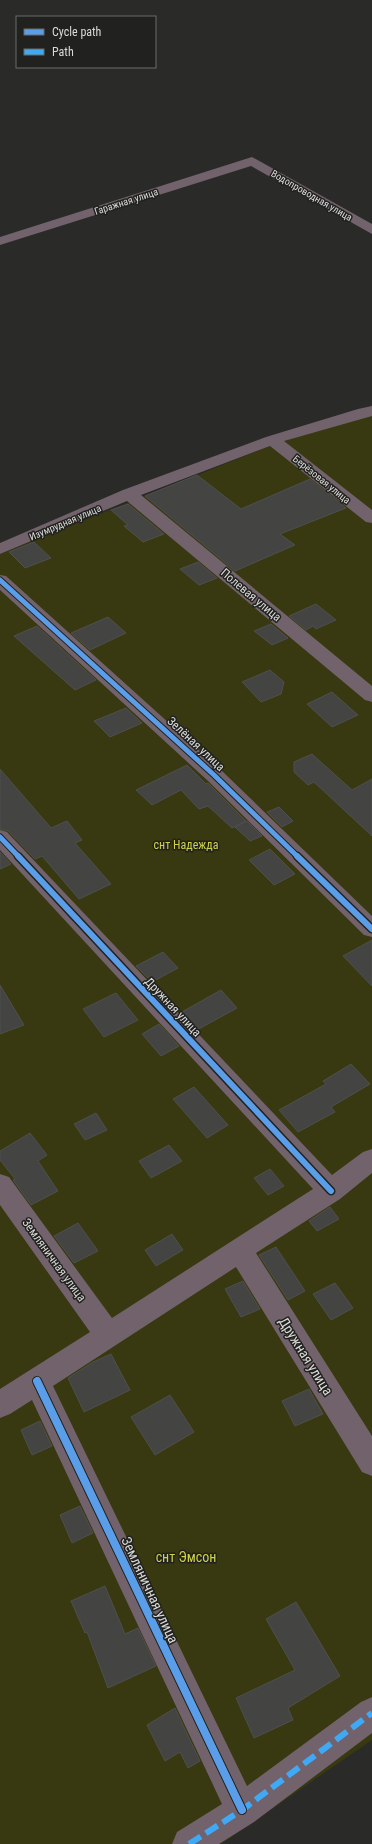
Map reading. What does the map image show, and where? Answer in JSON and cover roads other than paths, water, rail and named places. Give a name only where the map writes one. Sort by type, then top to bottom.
[{"type":"street","name":"Водопроводная улица","points":[[252,161],[372,230]]},
{"type":"street","name":"Гаражная улица","points":[[0,241],[252,161]]},
{"type":"street","name":"Изумрудная улица","points":[[0,549],[129,494],[272,440],[364,412],[372,411]]},
{"type":"street","name":"Берёзовая улица","points":[[272,440],[372,518]]},
{"type":"street","name":"Полевая улица","points":[[129,494],[372,696]]},
{"type":"street","name":"Зелёная улица","points":[[0,580],[214,775],[372,929]]},
{"type":"street","name":"Дружная улица","points":[[0,837],[331,1191]]},
{"type":"street","points":[[0,1405],[331,1191],[372,1159]]},
{"type":"street","name":"Земляничная улица","points":[[0,1185],[108,1335]]},
{"type":"street","name":"Дружная улица","points":[[240,1250],[372,1462]]},
{"type":"street","name":"Земляничная улица","points":[[37,1381],[242,1810]]},
{"type":"street","points":[[189,1844],[242,1810],[372,1712]]},
{"type":"park label","name":"снт Надежда","points":[[186,845]]},
{"type":"park label","name":"снт Эмсон","points":[[186,1557]]}]
